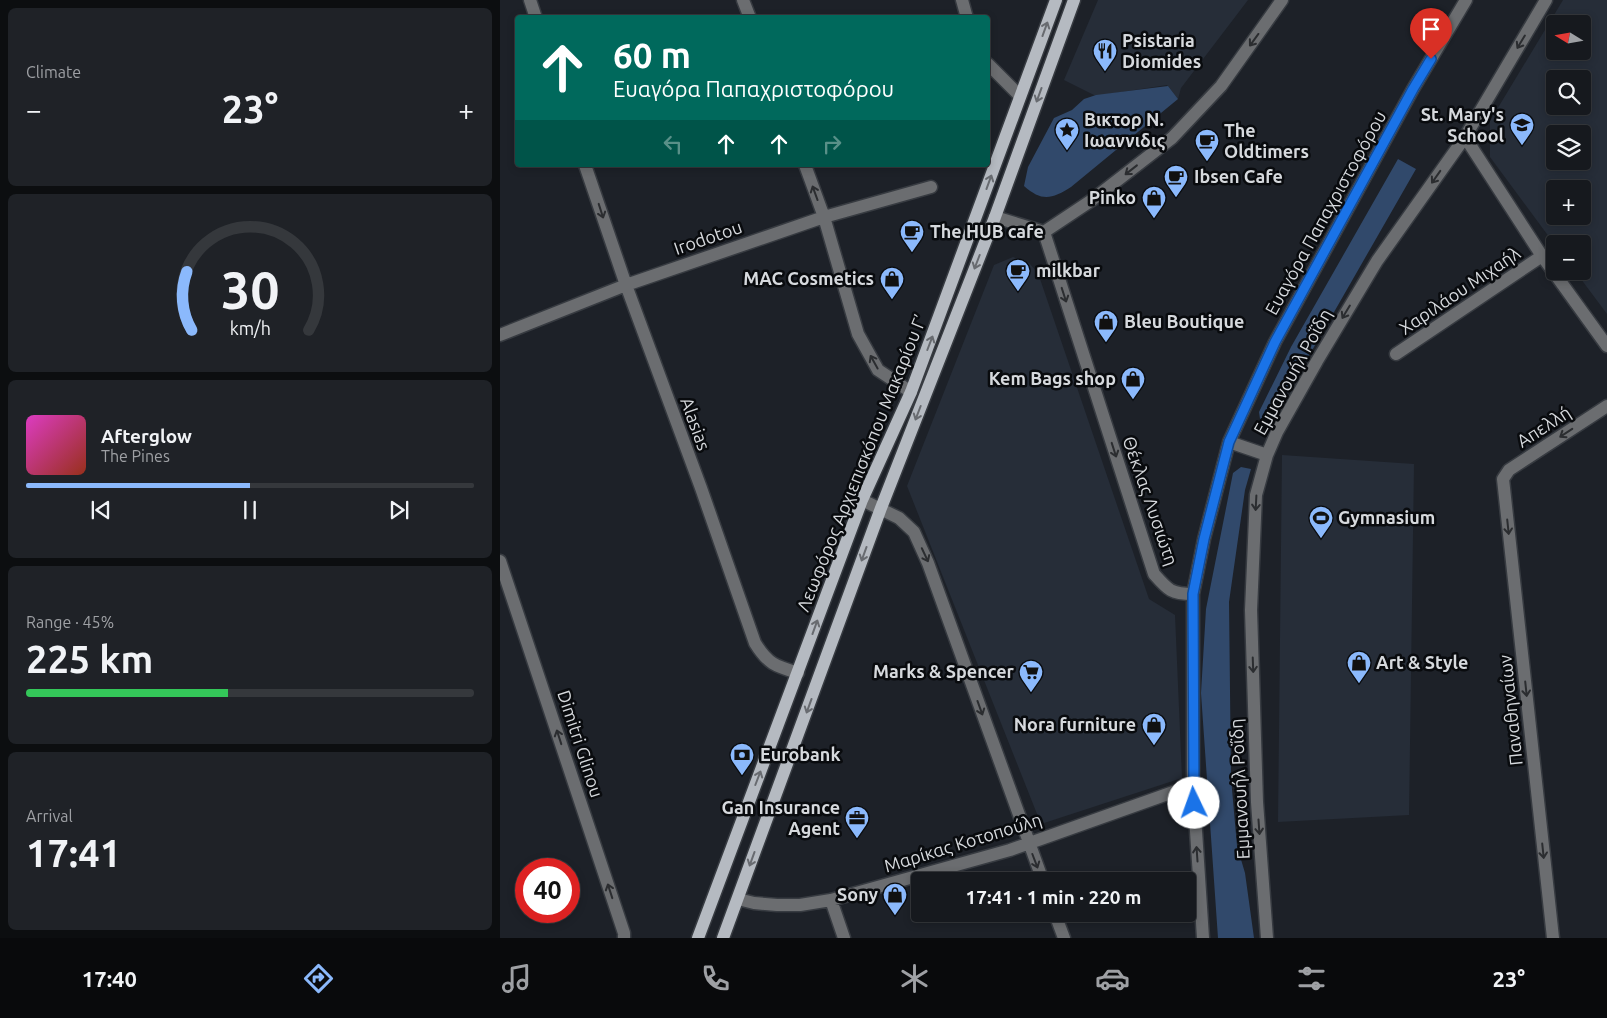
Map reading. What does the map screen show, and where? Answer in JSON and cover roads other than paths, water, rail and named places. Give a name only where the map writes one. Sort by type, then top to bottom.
[{"type":"main road","name":"Λεωφόρος Αρχιεπισκόπου Μακαρίου Γ’","points":[[698,938],[862,500],[911,392],[1056,0]]},
{"type":"main road","name":"Λεωφόρος Αρχιεπισκόπου Μακαρίου Γ’","points":[[723,938],[881,508],[995,217],[1074,0]]},
{"type":"street","points":[[530,0],[535,15]]},
{"type":"street","points":[[743,0],[749,15]]},
{"type":"street","points":[[962,0],[966,15]]},
{"type":"street","points":[[995,217],[1044,232],[1092,200],[1172,138],[1221,86],[1282,0]]},
{"type":"street","name":"Ευαγόρα Παπαχριστοφόρου","points":[[1193,594],[1206,531],[1229,442],[1275,342],[1413,89],[1466,0]]},
{"type":"street","name":"Εμμανουήλ Ροΐδη","points":[[1267,938],[1257,802],[1251,610],[1256,495],[1267,455],[1277,432],[1312,369],[1377,261],[1464,137],[1546,0]]},
{"type":"street","points":[[990,66],[1020,96]]},
{"type":"street","points":[[1464,137],[1542,256],[1607,346]]},
{"type":"street","name":"Alasias","points":[[586,167],[626,285],[701,488],[755,643],[763,657],[779,667],[798,672]]},
{"type":"street","points":[[806,167],[824,217],[858,334],[878,370],[911,392]]},
{"type":"street","name":"Irodotou","points":[[500,335],[626,285],[824,217],[931,187]]},
{"type":"street","name":"Θέκλας Λυσιώτη","points":[[1044,232],[1154,574],[1167,590],[1178,594],[1193,594]]},
{"type":"street","name":"Χαριλάου Μιχαήλ","points":[[1396,354],[1542,256]]},
{"type":"street","name":"Απελλή","points":[[1503,479],[1509,470],[1607,406]]},
{"type":"street","points":[[1229,442],[1267,455]]},
{"type":"street","name":"Παναθηναίων","points":[[1503,479],[1553,938]]},
{"type":"street","points":[[862,500],[899,518],[914,532],[928,563],[1039,872]]},
{"type":"street","name":"Dimitri Glinou","points":[[500,561],[618,914],[624,938]]},
{"type":"street","points":[[1193,594],[1193,785],[1203,938]]},
{"type":"street","name":"Μαρίκας Κοτοπούλη","points":[[738,899],[754,903],[777,905],[831,900],[944,869],[1028,843],[1193,785]]},
{"type":"street","points":[[831,900],[844,938]]},
{"type":"street","points":[[1058,922],[1064,938]]},
{"type":"place","name":"Psistaria Diomides","points":[[1105,72]]},
{"type":"place","name":"St. Mary's School","points":[[1522,146]]},
{"type":"place","name":"Βικτορ Ν. Ιωαννιδις","points":[[1067,151]]},
{"type":"place","name":"The Oldtimers","points":[[1207,162]]},
{"type":"place","name":"Ibsen Cafe","points":[[1176,198]]},
{"type":"place","name":"Pinko","points":[[1154,219]]},
{"type":"place","name":"The HUB cafe","points":[[912,253]]},
{"type":"place","name":"milkbar","points":[[1018,292]]},
{"type":"place","name":"MAC Cosmetics","points":[[892,300]]},
{"type":"place","name":"Bleu Boutique","points":[[1106,343]]},
{"type":"place","name":"Kem Bags shop","points":[[1133,400]]},
{"type":"place","name":"Gymnasium","points":[[1321,539]]},
{"type":"place","name":"Art & Style","points":[[1359,684]]},
{"type":"place","name":"Marks & Spencer","points":[[1031,693]]},
{"type":"place","name":"Nora furniture","points":[[1154,746]]},
{"type":"place","name":"Eurobank","points":[[742,776]]},
{"type":"place","name":"Gan Insurance Agent","points":[[857,839]]},
{"type":"place","name":"Sony","points":[[895,916]]}]
